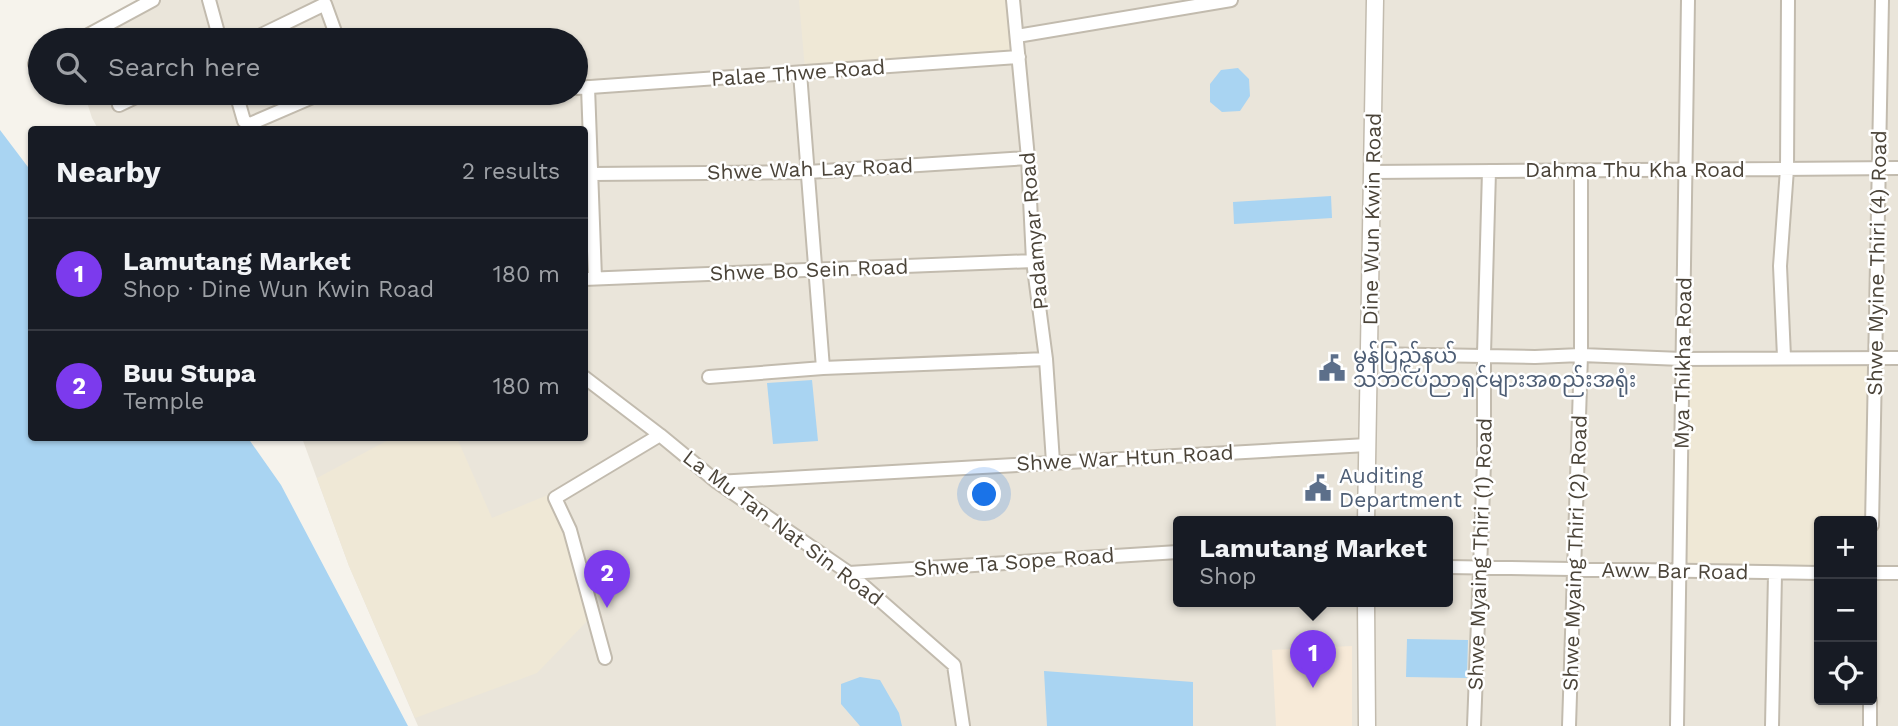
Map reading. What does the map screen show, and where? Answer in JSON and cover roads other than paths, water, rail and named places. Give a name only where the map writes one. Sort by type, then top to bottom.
[{"type":"street","points":[[101,28],[153,0]]},
{"type":"street","points":[[209,0],[217,28]]},
{"type":"street","name":"Padamyar Road","points":[[1013,0],[1028,158],[1033,261],[1046,359],[1052,462]]},
{"type":"street","points":[[1017,36],[1175,5],[1231,0]]},
{"type":"street","name":"Dine Wun Kwin Road","points":[[1366,516],[1376,0]]},
{"type":"street","name":"Mya Thikha Road","points":[[1677,726],[1688,0]]},
{"type":"street","points":[[1784,357],[1780,266],[1787,169],[1788,0]]},
{"type":"street","name":"Shwe Myine Thiri (4) Road","points":[[1872,516],[1882,0]]},
{"type":"street","points":[[276,28],[325,4],[334,28]]},
{"type":"street","name":"Palae Thwe Road","points":[[588,88],[1019,57]]},
{"type":"street","points":[[800,73],[822,368]]},
{"type":"street","points":[[239,105],[244,121],[250,124],[294,105]]},
{"type":"street","points":[[583,105],[585,126]]},
{"type":"street","name":"Shwe Wah Lay Road","points":[[589,182],[1028,158]]},
{"type":"street","name":"Dahma Thu Kha Road","points":[[1371,172],[1898,168]]},
{"type":"street","name":"Shwe Myaing Thiri (1) Road","points":[[1474,726],[1484,463],[1489,171]]},
{"type":"street","name":"Shwe Myaing Thiri (2) Road","points":[[1569,726],[1581,355],[1581,171]]},
{"type":"street","points":[[589,182],[590,279]]},
{"type":"street","name":"Shwe Bo Sein Road","points":[[590,279],[1033,261]]},
{"type":"street","points":[[1370,354],[1535,357],[1581,355],[1682,359],[1898,358]]},
{"type":"street","points":[[709,377],[822,368],[1046,359]]},
{"type":"street","name":"La Mu Tan Nat Sin Road","points":[[588,380],[717,482],[849,573],[954,666],[962,726]]},
{"type":"street","points":[[605,658],[570,530],[555,498],[660,435]]},
{"type":"street","name":"Shwe War Htun Road","points":[[717,482],[1367,445]]},
{"type":"street","name":"Shwe Ta Sope Road","points":[[849,573],[1173,552]]},
{"type":"street","name":"Aww Bar Road","points":[[1453,568],[1814,573]]},
{"type":"street","points":[[1877,573],[1898,573]]},
{"type":"street","points":[[1772,726],[1775,574]]},
{"type":"street","points":[[1366,607],[1367,726]]},
{"type":"street","points":[[1870,705],[1870,726]]},
{"type":"water","points":[[1238,68],[1249,79],[1250,96],[1240,111],[1222,112],[1210,102],[1210,84],[1221,70]]},
{"type":"water","points":[[0,130],[28,167],[28,441],[250,441],[281,485],[408,726],[0,726]]},
{"type":"water","points":[[1331,196],[1332,218],[1234,224],[1233,202]]},
{"type":"water","points":[[812,380],[818,441],[773,444],[767,383]]},
{"type":"water","points":[[1407,639],[1468,640],[1467,678],[1406,677]]},
{"type":"water","points":[[1044,671],[1193,682],[1193,726],[1047,726]]},
{"type":"water","points":[[860,677],[880,680],[899,713],[902,726],[860,726],[841,704],[841,684]]},
{"type":"place","name":"မွန်ပြည်နယ် သဘင်ပညာရှင်များအစည်းအရုံး","points":[[1332,368]]},
{"type":"place","name":"Auditing Department","points":[[1318,488]]},
{"type":"place","name":"Buu Stupa","points":[[607,608]]},
{"type":"place","name":"Lamutang Market","points":[[1313,688]]}]
